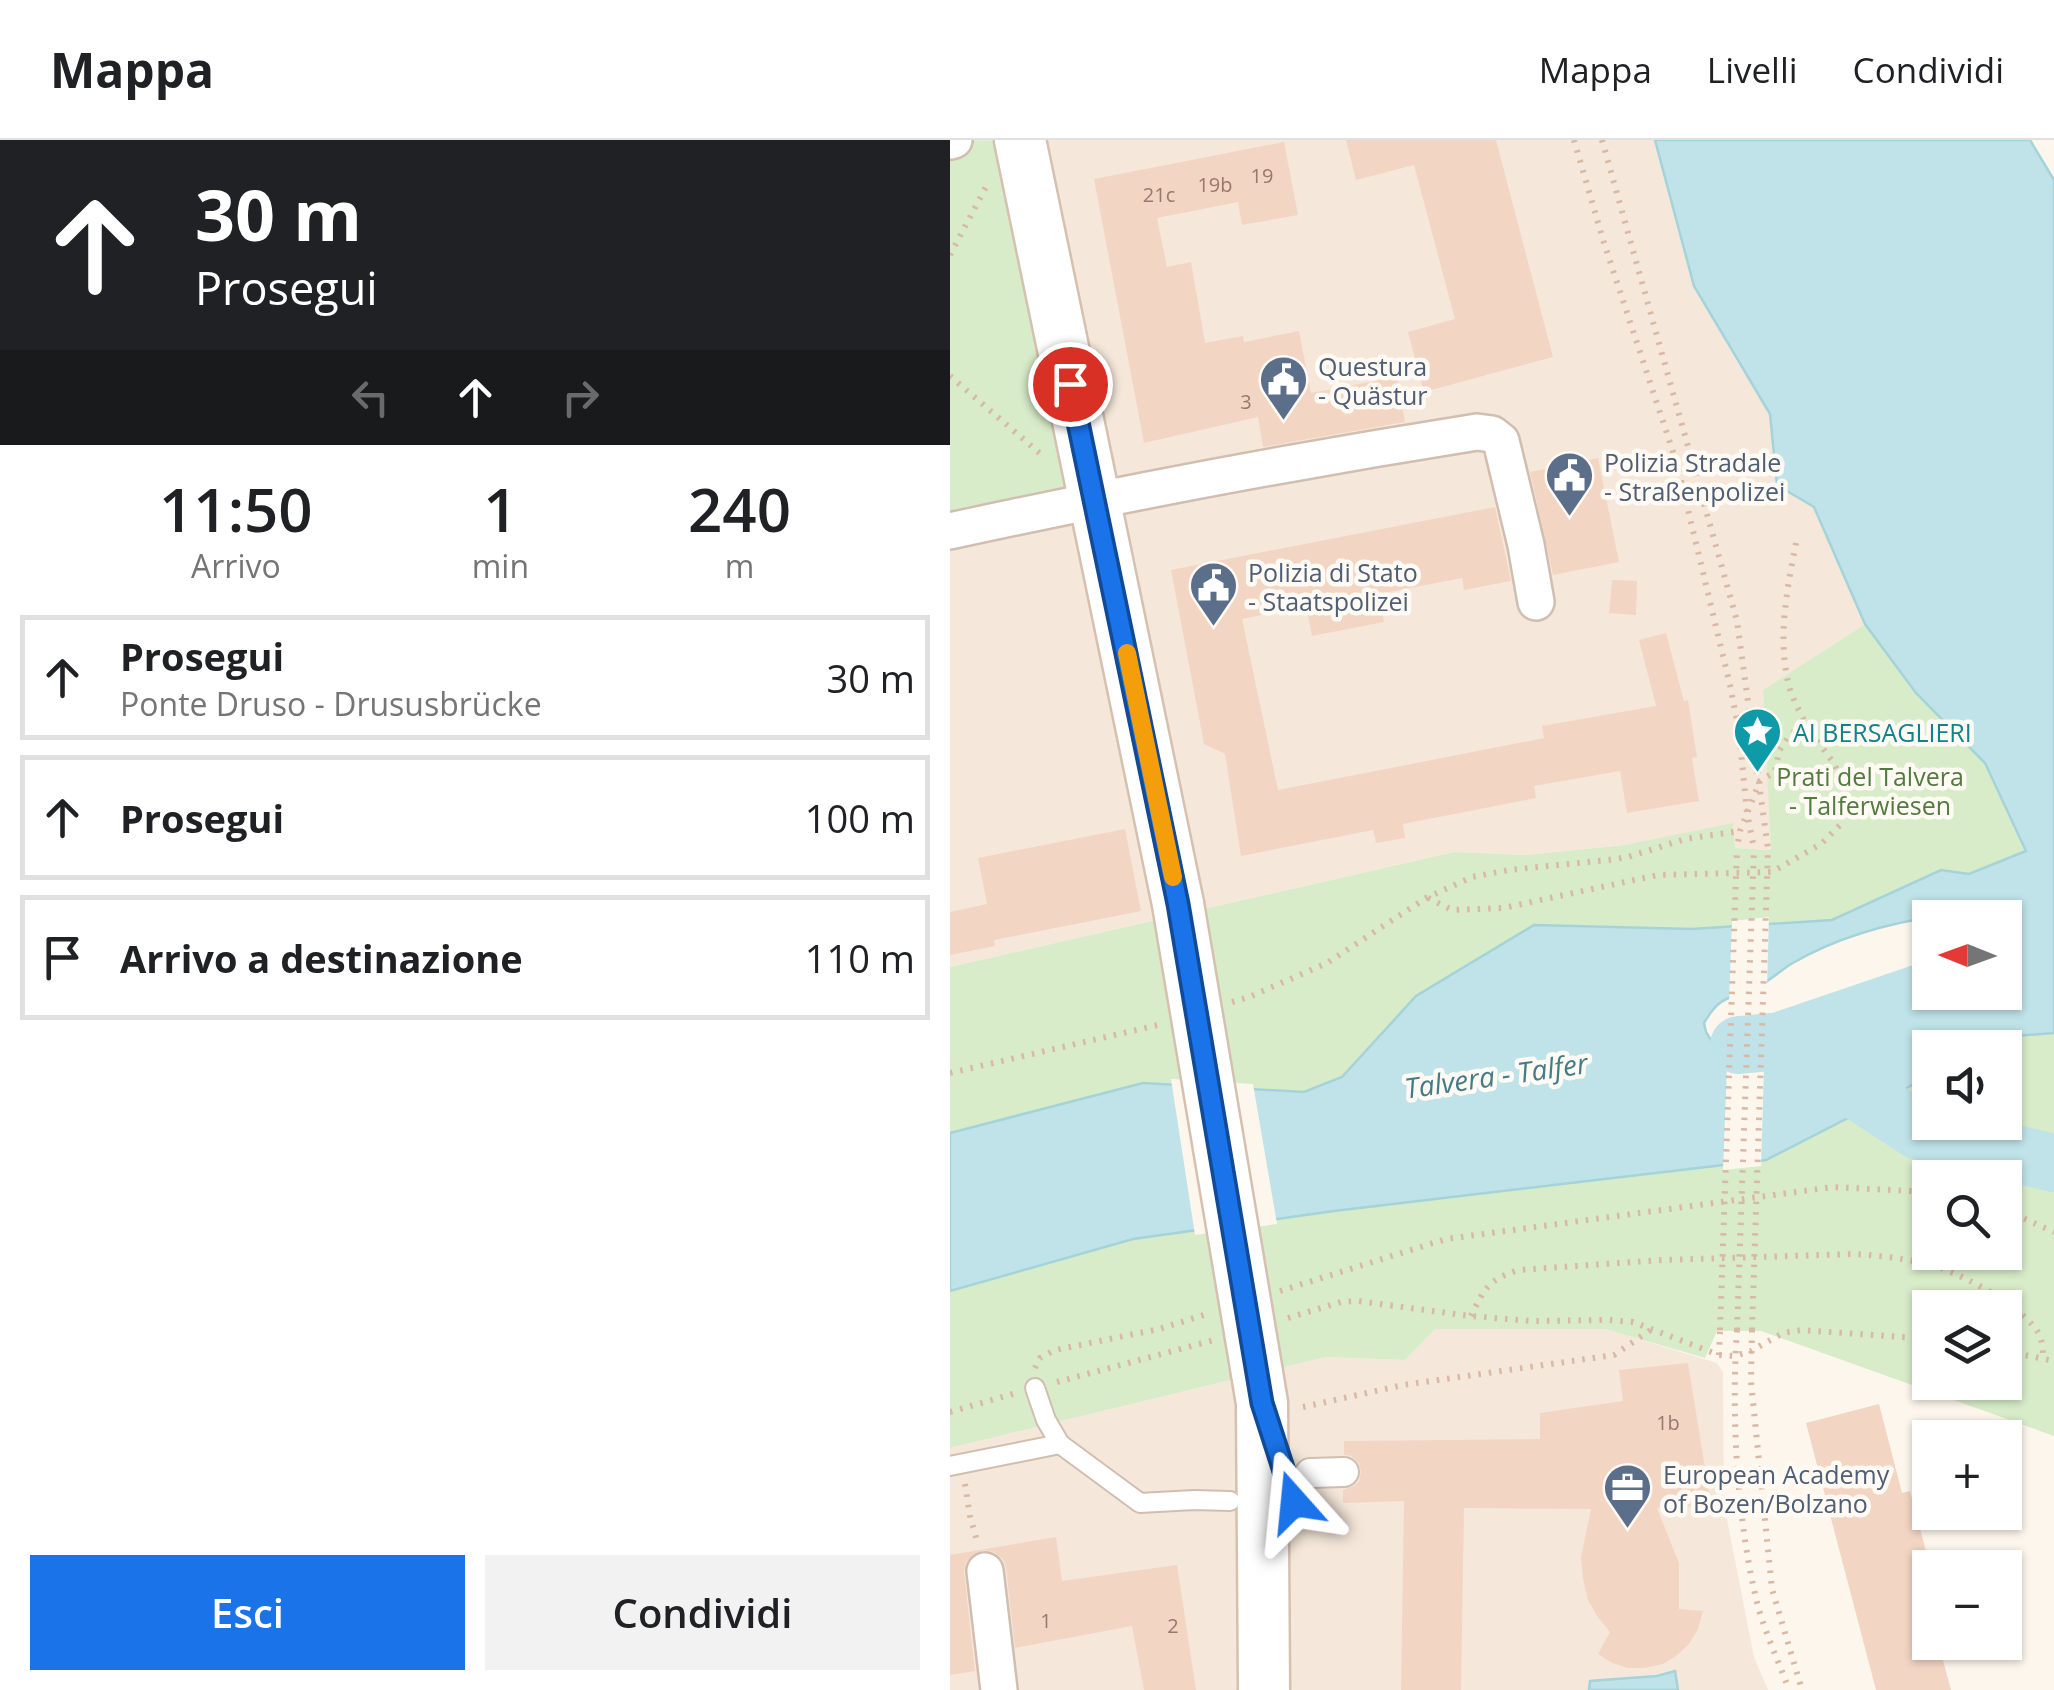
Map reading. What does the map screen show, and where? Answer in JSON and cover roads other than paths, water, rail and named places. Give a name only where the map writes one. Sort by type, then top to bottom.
[{"type":"main road","points":[[1007,155],[1094,500],[1178,904],[1249,1371],[1264,1690]]},
{"type":"main road","points":[[1249,1371],[1230,1502],[1230,1626],[1264,1690]]},
{"type":"street","points":[[950,530],[1094,500],[1477,432],[1492,434],[1501,441],[1536,602]]},
{"type":"street","points":[[1310,1474],[1344,1472]]},
{"type":"street","points":[[985,1570],[999,1690]]},
{"type":"lane","points":[[1034,1388],[1060,1444],[1140,1503],[1230,1502]]},
{"type":"lane","points":[[956,1465],[1060,1444]]},
{"type":"water","points":[[1655,140],[2030,140],[2054,180],[2054,1033],[2022,1036],[2022,1030],[1912,1030],[1912,1085],[1766,1160],[1133,1239],[950,1291],[950,1133],[1143,1083],[1304,1092],[1342,1077],[1416,996],[1534,925],[1692,929],[1832,920],[1941,870],[1969,874],[2026,851],[1985,763],[1916,693],[1865,624],[1814,507],[1777,485],[1770,414],[1694,286]],"holes":[[[1912,900],[2022,900],[2022,1010],[1912,1010],[1912,977],[1828,1031],[1784,1028],[1771,1041],[1724,1046],[1712,1042],[1704,1023],[1722,1001],[1759,986],[1827,946],[1912,921]]]},
{"type":"water","points":[[1675,1671],[1678,1690],[1589,1690],[1590,1681]]},
{"type":"waterway","name":"Talvera - Talfer","points":[[1739,1045],[1780,1041],[1912,996]]},
{"type":"waterway","points":[[1813,1062],[1919,1131],[2054,1163]]},
{"type":"place","name":"Questura - Quästur","points":[[1283,422]]},
{"type":"place","name":"Polizia Stradale - Straßenpolizei","points":[[1569,518]]},
{"type":"place","name":"Polizia di Stato - Staatspolizei","points":[[1213,628]]},
{"type":"place","name":"AI BERSAGLIERI","points":[[1758,774]]},
{"type":"place","name":"European Academy of Bozen/Bolzano","points":[[1628,1530]]},
{"type":"park label","name":"Prati del Talvera - Talferwiesen","points":[[1870,790]]}]
